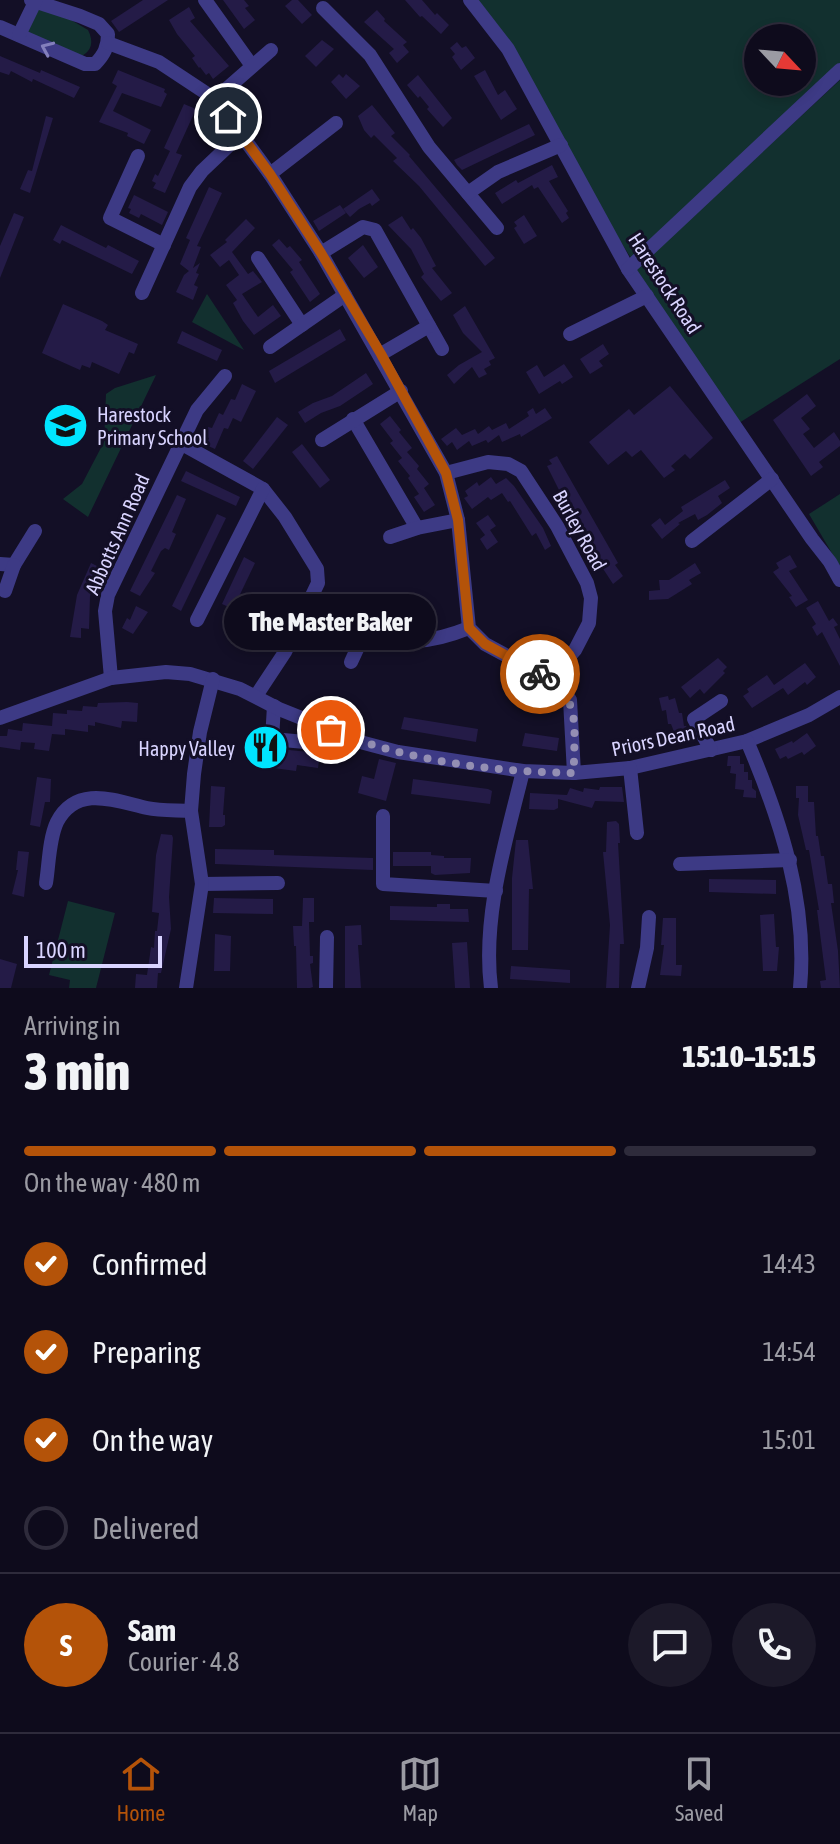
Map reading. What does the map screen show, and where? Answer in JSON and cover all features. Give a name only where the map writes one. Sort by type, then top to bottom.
[{"type":"street","points":[[0,27],[85,64],[95,64],[103,56],[108,43],[108,34],[99,24],[34,0],[19,35]]},
{"type":"street","points":[[205,0],[252,66]]},
{"type":"street","name":"Harestock Road","points":[[470,0],[508,49],[628,269],[840,580]]},
{"type":"street","points":[[323,8],[429,147],[494,220]]},
{"type":"street","points":[[108,43],[159,62],[215,99],[270,174],[321,253],[446,473],[458,520],[469,628],[485,644],[550,679],[570,700],[574,773]]},
{"type":"street","points":[[215,99],[271,50]]},
{"type":"street","points":[[628,269],[840,70]]},
{"type":"street","points":[[270,174],[336,123]]},
{"type":"street","points":[[142,293],[196,179],[240,135]]},
{"type":"street","points":[[468,193],[498,172],[561,145]]},
{"type":"street","points":[[138,156],[110,218],[164,245]]},
{"type":"street","points":[[321,253],[363,227],[375,230],[442,349]]},
{"type":"street","points":[[258,258],[302,325]]},
{"type":"street","points":[[270,347],[345,295]]},
{"type":"street","points":[[570,334],[647,296]]},
{"type":"street","points":[[381,354],[429,326]]},
{"type":"street","name":"Abbotts Ann Road","points":[[111,678],[105,611],[108,595],[197,410],[225,376]]},
{"type":"street","points":[[322,440],[401,391]]},
{"type":"street","points":[[353,419],[417,528]]},
{"type":"street","points":[[180,443],[263,489],[317,569],[318,583],[285,652],[256,696]]},
{"type":"street","name":"Burley Road","points":[[446,473],[488,462],[508,464],[521,471],[557,526],[587,583],[591,598],[589,623],[575,650],[550,679]]},
{"type":"street","points":[[694,534],[772,479]]},
{"type":"street","points":[[197,620],[263,489]]},
{"type":"street","points":[[390,537],[458,520]]},
{"type":"street","points":[[5,591],[7,564],[35,531]]},
{"type":"street","points":[[351,662],[364,634],[417,643],[469,628]]},
{"type":"street","name":"Priors Dean Road","points":[[0,718],[111,678],[166,672],[213,679],[364,743],[398,752],[523,771],[574,773],[630,768],[747,741],[809,715],[840,697]]},
{"type":"street","points":[[186,988],[202,884],[191,811],[200,732],[213,679]]},
{"type":"street","points":[[711,750],[694,719],[721,701]]},
{"type":"street","points":[[274,706],[272,739],[327,744]]},
{"type":"street","points":[[747,741],[771,796],[790,860],[799,933],[800,988]]},
{"type":"street","points":[[630,768],[637,833]]},
{"type":"street","points":[[491,988],[488,953],[496,891],[523,771]]},
{"type":"street","points":[[46,883],[57,822],[75,803],[88,797],[103,797],[151,809],[191,811]]},
{"type":"street","points":[[383,816],[383,884],[496,891]]},
{"type":"street","points":[[680,864],[790,860]]},
{"type":"street","points":[[202,884],[278,883]]},
{"type":"street","points":[[638,988],[647,948],[649,917]]},
{"type":"street","points":[[326,988],[327,937]]},
{"type":"green space","points":[[470,0],[840,0],[840,69],[816,92],[816,24],[744,24],[744,96],[811,96],[634,263]]},
{"type":"green space","points":[[37,9],[66,17],[88,30],[91,42],[87,52],[80,57],[27,33]]},
{"type":"green space","points":[[840,80],[840,359],[739,423],[636,269]]},
{"type":"green space","points":[[207,294],[244,350],[192,322]]},
{"type":"green space","points":[[156,375],[88,517],[63,499],[82,484],[104,442],[106,394],[115,388]]},
{"type":"green space","points":[[840,494],[840,567],[809,514]]},
{"type":"green space","points":[[68,901],[115,913],[96,988],[69,988],[70,980],[49,975]]},
{"type":"building","points":[[143,0],[168,0],[119,32],[111,21]]},
{"type":"building","points":[[223,0],[244,0],[249,6],[245,8],[255,20],[244,29]]},
{"type":"building","points":[[292,0],[298,0],[312,15],[302,24],[285,6]]},
{"type":"building","points":[[405,0],[422,0],[449,25],[441,34]]},
{"type":"building","points":[[189,7],[195,18],[190,21],[229,66],[213,79],[199,68],[192,58],[195,56],[169,20]]},
{"type":"building","points":[[377,10],[384,21],[407,42],[403,45],[409,52],[397,63],[389,53],[394,49],[364,22]]},
{"type":"building","points":[[322,40],[334,49],[316,67],[305,56]]},
{"type":"building","points":[[457,42],[462,48],[466,46],[475,58],[461,70],[450,48]]},
{"type":"building","points":[[0,56],[80,87],[74,98],[11,71],[9,75],[0,72]]},
{"type":"building","points":[[118,70],[165,89],[167,94],[161,107],[122,93],[113,111],[151,130],[144,144],[127,136],[128,133],[99,122],[117,86],[112,83]]},
{"type":"building","points":[[485,70],[498,95],[505,90],[517,109],[501,120],[474,76]]},
{"type":"building","points":[[339,74],[343,78],[346,74],[360,86],[346,99],[331,82]]},
{"type":"building","points":[[418,75],[452,118],[443,127],[420,96],[418,98],[407,85]]},
{"type":"building","points":[[184,104],[196,109],[176,153],[182,155],[165,193],[153,188],[156,183],[152,181],[155,174],[158,176],[170,151],[164,148]]},
{"type":"building","points":[[372,105],[395,133],[391,136],[495,258],[485,266],[419,186],[393,161],[397,158],[374,135],[371,138],[364,130],[358,116]]},
{"type":"building","points":[[46,116],[53,118],[30,193],[20,189],[28,170],[32,171]]},
{"type":"building","points":[[529,124],[535,135],[462,170],[454,160]]},
{"type":"building","points":[[552,165],[558,177],[549,181],[568,211],[569,218],[562,223],[538,187],[534,189],[532,185],[502,204],[495,193],[516,180],[518,183]]},
{"type":"building","points":[[209,187],[222,193],[197,246],[201,247],[193,268],[200,263],[194,285],[198,287],[193,300],[176,292],[189,271],[180,264],[190,240],[186,238]]},
{"type":"building","points":[[372,189],[380,200],[359,209],[350,217],[343,209]]},
{"type":"building","points":[[134,195],[168,212],[162,225],[141,214],[139,218],[129,213]]},
{"type":"building","points":[[340,205],[346,213],[319,231],[313,221]]},
{"type":"building","points":[[14,213],[24,217],[0,278],[0,246]]},
{"type":"building","points":[[524,215],[537,236],[524,244],[514,228],[517,226],[514,222]]},
{"type":"building","points":[[402,216],[421,238],[436,266],[432,268],[452,293],[441,301],[421,277],[424,274],[411,249],[388,225]]},
{"type":"building","points":[[246,219],[255,228],[232,252],[248,274],[253,271],[262,282],[242,294],[258,317],[273,305],[281,316],[254,335],[243,321],[233,303],[237,300],[226,285],[239,275],[229,260],[220,267],[210,255],[227,242],[225,240]]},
{"type":"building","points":[[61,225],[139,261],[132,274],[62,240],[60,244],[53,240]]},
{"type":"building","points":[[279,239],[302,260],[299,262],[320,294],[310,302],[290,272],[293,270],[272,245]]},
{"type":"building","points":[[363,245],[378,267],[364,278],[348,258]]},
{"type":"building","points":[[63,304],[102,321],[108,325],[105,330],[138,344],[134,354],[129,352],[119,374],[92,362],[90,368],[82,365],[80,370],[42,353]]},
{"type":"building","points":[[465,306],[495,358],[484,369],[487,374],[479,378],[472,367],[454,384],[447,375],[482,352],[463,333],[453,315]]},
{"type":"building","points":[[340,329],[346,340],[275,383],[269,371]]},
{"type":"building","points":[[182,331],[222,350],[217,361],[177,343]]},
{"type":"building","points":[[603,344],[609,354],[599,361],[603,366],[590,374],[580,359]]},
{"type":"building","points":[[564,364],[573,377],[539,394],[526,372],[537,365],[544,377]]},
{"type":"building","points":[[366,373],[373,384],[340,406],[305,423],[298,412],[332,396]]},
{"type":"building","points":[[242,384],[256,391],[241,422],[233,418],[228,429],[224,428],[215,449],[206,445],[209,438],[204,436],[208,427],[212,428],[219,413],[223,415],[231,399],[235,400]]},
{"type":"building","points":[[670,386],[713,438],[690,459],[685,454],[671,466],[675,470],[664,478],[641,450],[632,457],[626,451],[608,465],[589,442],[629,409],[634,415]]},
{"type":"building","points":[[807,394],[816,406],[801,418],[810,429],[803,434],[814,448],[834,432],[840,441],[840,446],[819,462],[823,467],[811,476],[773,420]]},
{"type":"building","points":[[533,408],[536,414],[545,408],[552,418],[521,437],[520,434],[502,442],[499,435],[488,443],[486,440],[472,446],[469,441],[457,450],[452,442],[447,446],[441,439],[456,428],[462,435],[475,429],[478,434],[489,426],[492,430],[506,423],[509,429],[529,416],[527,412]]},
{"type":"building","points":[[390,416],[412,448],[407,452],[429,484],[424,488],[435,505],[424,512],[414,497],[419,494],[408,478],[410,476],[398,461],[402,458],[380,424]]},
{"type":"building","points":[[277,417],[288,425],[253,469],[243,461]]},
{"type":"building","points":[[302,444],[330,480],[320,488],[292,452]]},
{"type":"building","points":[[557,456],[618,563],[615,565],[623,576],[613,584],[547,466],[552,464],[549,460]]},
{"type":"building","points":[[186,471],[240,497],[236,506],[181,481]]},
{"type":"building","points":[[491,477],[496,484],[506,478],[514,486],[543,528],[551,546],[545,550],[536,533],[532,536],[502,493],[491,500],[488,497],[472,509],[464,498],[468,496],[465,491]]},
{"type":"building","points":[[725,480],[730,488],[718,496],[722,503],[707,515],[698,520],[695,514],[678,523],[662,539],[651,525],[660,518],[665,525],[683,511],[681,507]]},
{"type":"building","points":[[177,495],[186,499],[172,532],[176,534],[169,550],[165,548],[161,551],[151,571],[155,573],[140,596],[130,591]]},
{"type":"building","points":[[217,514],[226,518],[181,611],[172,606]]},
{"type":"building","points":[[488,515],[496,526],[490,530],[498,542],[487,550],[480,539],[485,535],[476,523]]},
{"type":"building","points":[[790,555],[797,567],[789,571],[808,600],[796,607],[789,597],[792,596],[773,572],[779,568],[776,563]]},
{"type":"building","points":[[244,557],[255,563],[233,609],[222,604]]},
{"type":"building","points":[[91,563],[103,569],[90,596],[89,629],[81,628],[81,638],[70,637],[77,595]]},
{"type":"building","points":[[695,563],[701,573],[689,580],[692,584],[668,599],[649,600],[649,591],[660,590],[659,580],[669,580]]},
{"type":"building","points":[[375,600],[401,605],[399,619],[373,615]]},
{"type":"building","points":[[818,601],[829,621],[833,618],[838,625],[834,627],[840,639],[840,666],[822,632],[817,636],[812,627],[816,624],[806,608]]},
{"type":"building","points":[[136,606],[148,612],[133,634],[122,628],[127,618],[130,620]]},
{"type":"building","points":[[718,658],[727,667],[723,671],[725,673],[704,694],[700,689],[690,698],[681,687]]},
{"type":"building","points":[[805,663],[816,677],[807,685],[805,682],[788,695],[783,688],[752,708],[743,696],[749,692],[747,689],[767,675],[774,685]]},
{"type":"building","points":[[668,696],[669,700],[675,698],[684,726],[692,737],[678,742],[659,698]]},
{"type":"building","points":[[98,703],[138,703],[137,722],[122,721],[121,728],[95,722],[95,726],[88,725],[88,732],[65,729],[65,735],[52,734],[49,751],[34,749],[35,743],[21,742],[20,750],[0,747],[0,736],[7,736],[8,729],[22,731],[23,723],[52,726],[53,713],[82,711],[83,706],[97,707]]},
{"type":"building","points":[[404,717],[478,729],[476,742],[401,729]]},
{"type":"building","points":[[525,733],[559,738],[557,751],[522,746]]},
{"type":"building","points":[[807,733],[816,746],[804,755],[802,752],[788,759],[786,756],[780,759],[775,749],[793,743]]},
{"type":"building","points":[[268,748],[320,753],[318,768],[297,765],[296,771],[266,767]]},
{"type":"building","points":[[728,756],[740,756],[740,764],[744,764],[744,772],[748,772],[748,780],[752,780],[756,798],[743,797],[744,790],[735,789],[736,774],[730,773]]},
{"type":"building","points":[[379,759],[396,763],[386,801],[358,793],[362,776],[374,779]]},
{"type":"building","points":[[37,777],[51,779],[50,802],[45,802],[40,827],[30,825]]},
{"type":"building","points":[[413,779],[488,789],[492,791],[490,804],[411,794]]},
{"type":"building","points":[[211,786],[225,787],[225,825],[222,827],[209,827]]},
{"type":"building","points":[[796,786],[808,786],[808,802],[814,802],[816,836],[821,856],[824,856],[828,884],[832,884],[834,903],[831,903],[840,988],[821,988],[820,981],[826,980],[819,910],[809,850],[806,850],[798,815]]},
{"type":"building","points":[[600,787],[622,787],[624,802],[595,801],[592,808],[558,799],[558,808],[554,810],[529,809],[530,793],[567,795],[570,788],[583,792],[584,788],[599,790]]},
{"type":"building","points":[[616,821],[619,824],[624,944],[620,944],[619,988],[606,988],[610,925],[603,852],[606,852],[607,822]]},
{"type":"building","points":[[161,834],[172,835],[173,838],[169,897],[171,929],[161,973],[158,973],[157,988],[135,988],[136,974],[147,975],[157,931],[159,913],[152,912],[156,855]]},
{"type":"building","points":[[516,840],[528,840],[533,889],[529,889],[528,950],[512,950],[512,878]]},
{"type":"building","points":[[215,849],[274,850],[274,855],[373,858],[373,870],[215,864]]},
{"type":"building","points":[[18,851],[29,852],[24,897],[12,894],[18,870]]},
{"type":"building","points":[[393,852],[431,852],[431,855],[444,858],[471,858],[470,873],[435,875],[431,873],[431,866],[393,866]]},
{"type":"building","points":[[709,879],[776,880],[776,894],[709,892]]},
{"type":"building","points":[[214,898],[273,899],[273,914],[213,913]]},
{"type":"building","points":[[303,898],[314,898],[314,922],[309,922],[310,956],[313,956],[313,963],[310,964],[313,987],[310,988],[297,988],[293,926],[302,926]]},
{"type":"building","points":[[437,904],[450,904],[450,909],[468,909],[469,922],[390,920],[390,906],[437,907]]},
{"type":"building","points":[[774,914],[776,947],[779,947],[777,971],[763,971],[760,915]]},
{"type":"building","points":[[663,918],[676,918],[676,965],[682,965],[681,976],[660,975],[664,945],[661,945]]},
{"type":"building","points":[[361,925],[362,945],[358,945],[361,988],[345,988],[345,926]]},
{"type":"building","points":[[215,934],[231,936],[230,971],[214,971]]},
{"type":"building","points":[[467,942],[470,988],[455,988],[452,943]]},
{"type":"building","points":[[0,959],[17,964],[11,988],[0,988]]},
{"type":"building","points":[[511,966],[570,970],[570,983],[510,979]]},
{"type":"way so far","points":[[331,730],[366,744],[438,760],[523,771],[574,773],[570,700],[561,688],[540,674]]},
{"type":"place","name":"Harestock Primary School","points":[[66,425]]},
{"type":"place","name":"The Master Baker","points":[[331,730]]},
{"type":"place","name":"Happy Valley","points":[[266,748]]},
{"type":"route","points":[[228,117],[270,174],[321,253],[446,473],[458,520],[469,628],[485,644],[540,674]]}]
